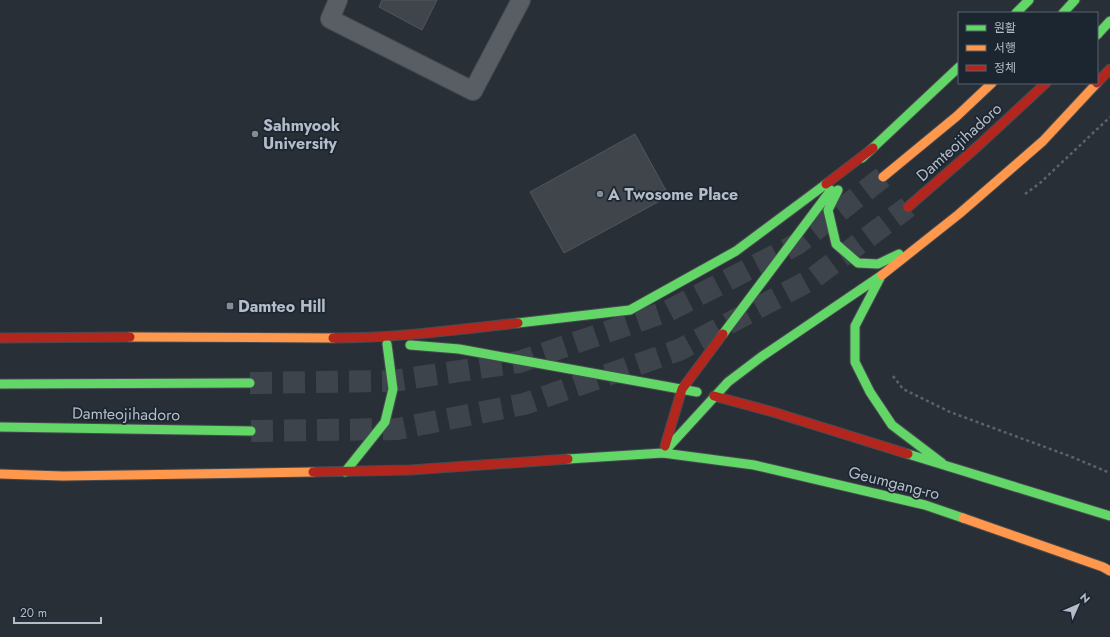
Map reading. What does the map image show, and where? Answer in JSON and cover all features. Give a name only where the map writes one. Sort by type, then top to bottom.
[{"type":"main road","points":[[1017,12],[1029,0]]},
{"type":"main road","points":[[1064,12],[1075,0]]},
{"type":"main road","points":[[1098,33],[1110,21]]},
{"type":"main road","points":[[663,453],[682,390],[808,219],[843,176],[958,68]]},
{"type":"main road","points":[[1098,82],[1110,69]]},
{"type":"main road","name":"Damteojihadoro","points":[[883,176],[957,116],[991,84]]},
{"type":"main road","name":"Damteojihadoro","points":[[908,207],[978,146],[1045,84]]},
{"type":"main road","points":[[663,453],[728,382],[761,357],[881,276],[925,242],[1043,141],[1096,84]]},
{"type":"main road","points":[[873,148],[841,183],[828,210],[836,244],[858,263],[878,264],[925,242]]},
{"type":"main road","points":[[0,338],[231,336],[369,338],[404,336],[630,310],[736,251],[873,148]]},
{"type":"main road","points":[[881,276],[855,326],[855,362],[870,392],[892,424],[942,463]]},
{"type":"main road","name":"Geumgang-ro","points":[[369,338],[395,344],[459,349],[714,396],[773,412],[942,463],[1110,516]]},
{"type":"main road","points":[[345,472],[385,422],[393,389],[395,344]]},
{"type":"main road","name":"Damteojihadoro","points":[[0,384],[250,382]]},
{"type":"main road","name":"Damteojihadoro","points":[[0,427],[251,431]]},
{"type":"main road","name":"Geumgang-ro","points":[[0,474],[63,476],[410,470],[663,453],[754,465],[925,505],[1103,567],[1110,571]]},
{"type":"lane","points":[[338,0],[330,19],[473,91],[521,0]]},
{"type":"path","points":[[1022,196],[1040,183],[1110,117]]},
{"type":"path","points":[[890,372],[903,389],[950,412],[1072,457],[1110,473]]},
{"type":"building","points":[[382,0],[437,0],[422,30],[379,7]]},
{"type":"building","name":"A Twosome Place","points":[[635,134],[669,196],[564,253],[530,192]]},
{"type":"tunnel","points":[[250,383],[393,381],[519,362],[668,311],[797,244],[883,177]]},
{"type":"tunnel","points":[[251,431],[397,429],[524,404],[679,350],[812,279],[908,207]]},
{"type":"traffic: fast","points":[[1017,12],[1029,0]]},
{"type":"traffic: fast","points":[[1064,12],[1075,0]]},
{"type":"traffic: fast","points":[[1098,34],[1110,21]]},
{"type":"traffic: fast","points":[[862,158],[958,68]]},
{"type":"traffic: fast","points":[[518,323],[630,310],[736,251],[826,184]]},
{"type":"traffic: fast","points":[[723,334],[831,190]]},
{"type":"traffic: fast","points":[[838,190],[828,210],[836,244],[858,263],[878,264],[899,254]]},
{"type":"traffic: fast","points":[[568,459],[663,453],[728,382],[761,357],[882,275]]},
{"type":"traffic: fast","points":[[880,278],[855,326],[855,362],[870,392],[892,425],[942,463]]},
{"type":"traffic: fast","points":[[345,472],[385,422],[393,389],[387,344]]},
{"type":"traffic: fast","points":[[410,345],[459,349],[697,392]]},
{"type":"traffic: fast","points":[[0,384],[250,383]]},
{"type":"traffic: fast","points":[[0,427],[251,431]]},
{"type":"traffic: fast","points":[[663,453],[754,465],[925,505],[963,518]]},
{"type":"traffic: fast","points":[[908,454],[1110,516]]},
{"type":"traffic: slow","points":[[883,177],[957,116],[991,84]]},
{"type":"traffic: slow","points":[[882,275],[959,214],[1043,141],[1096,84]]},
{"type":"traffic: slow","points":[[130,337],[333,338]]},
{"type":"traffic: slow","points":[[0,474],[63,476],[313,472]]},
{"type":"traffic: slow","points":[[963,518],[1103,567],[1110,571]]},
{"type":"traffic: jam","points":[[1098,82],[1110,69]]},
{"type":"traffic: jam","points":[[908,207],[978,146],[1045,84]]},
{"type":"traffic: jam","points":[[826,184],[873,148]]},
{"type":"traffic: jam","points":[[333,338],[402,335],[518,323]]},
{"type":"traffic: jam","points":[[665,446],[682,389],[723,334]]},
{"type":"traffic: jam","points":[[0,338],[130,337]]},
{"type":"traffic: jam","points":[[714,396],[773,412],[908,454]]},
{"type":"traffic: jam","points":[[313,472],[410,470],[568,459]]},
{"type":"place","name":"Sahmyook University","points":[[255,134]]},
{"type":"place","name":"A Twosome Place","points":[[600,194]]},
{"type":"place","name":"Damteo Hill","points":[[230,306]]}]
